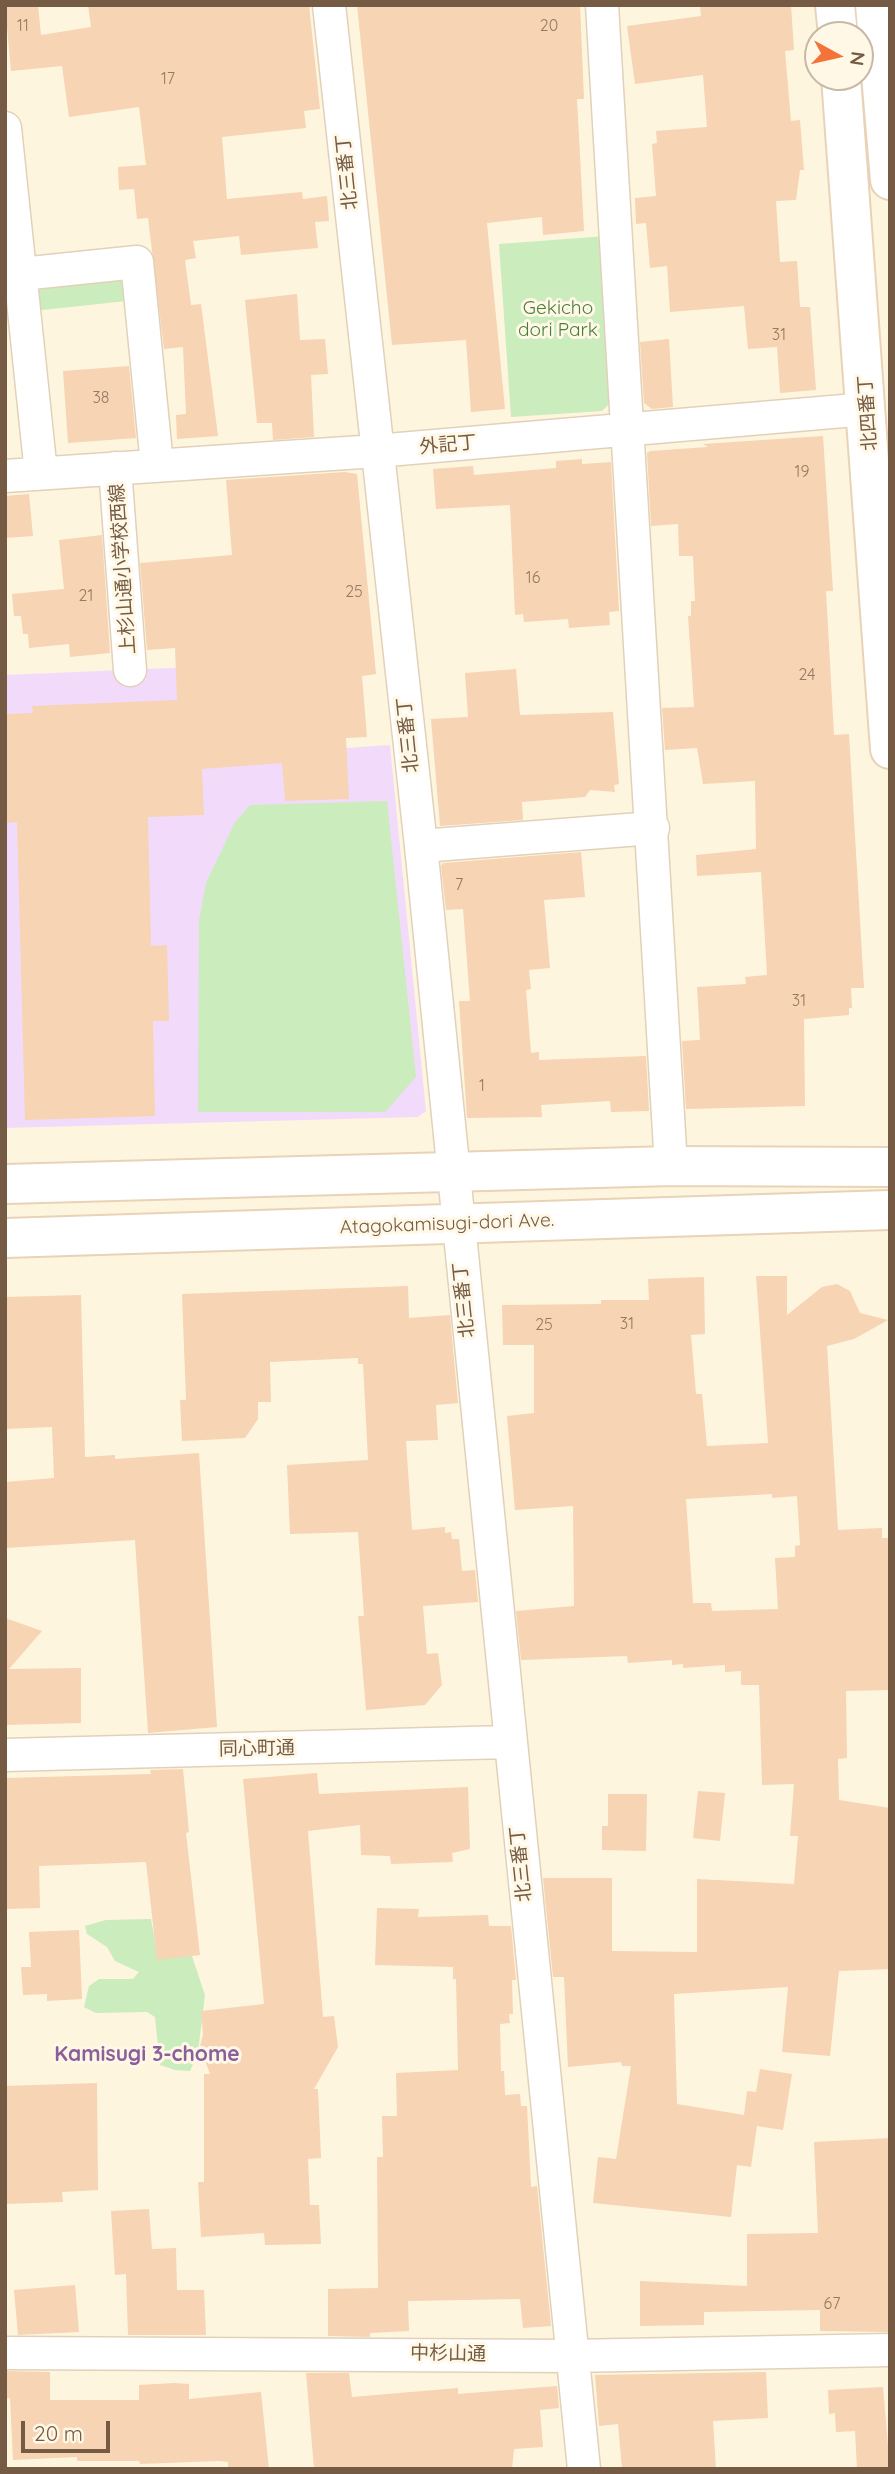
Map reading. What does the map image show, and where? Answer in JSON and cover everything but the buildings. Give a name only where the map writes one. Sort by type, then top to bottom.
[{"type":"street","name":"北三番丁","points":[[329,5],[421,845],[508,1742],[570,2356],[584,2469]]},
{"type":"street","points":[[602,5],[671,1166]]},
{"type":"street","points":[[876,5],[890,180]]},
{"type":"street","name":"北四番丁","points":[[843,91],[878,409],[890,749]]},
{"type":"street","points":[[5,128],[41,473]]},
{"type":"street","points":[[21,274],[136,250],[157,465]]},
{"type":"street","name":"外記丁","points":[[5,475],[376,451],[878,409]]},
{"type":"street","name":"上杉山通小学校西線","points":[[115,468],[130,670]]},
{"type":"street","points":[[421,845],[653,828]]},
{"type":"street","points":[[5,1184],[453,1174],[671,1166],[890,1167]]},
{"type":"street","name":"Atagokamisugi-dori Ave.","points":[[5,1238],[890,1210]]},
{"type":"street","name":"同心町通","points":[[5,1755],[508,1742]]},
{"type":"street","name":"中杉山通","points":[[5,2353],[570,2356],[890,2350]]},
{"type":"shaded area","points":[[218,666],[228,756],[390,745],[426,1111],[418,1117],[5,1128],[5,675]]},
{"type":"green space","name":"Gekicho dori Park","points":[[607,236],[618,395],[602,411],[511,417],[499,244]]},
{"type":"green space","points":[[133,275],[136,300],[33,311],[33,298],[43,285]]},
{"type":"green space","points":[[387,801],[416,1077],[385,1112],[198,1112],[199,920],[206,883],[235,822],[250,805]]},
{"type":"green space","points":[[151,1919],[156,1946],[192,1956],[205,1995],[198,2052],[190,2071],[160,2065],[155,2017],[147,2012],[96,2013],[84,2007],[89,1986],[99,1979],[133,1979],[139,1972],[115,1961],[107,1947],[87,1934],[85,1926],[106,1920]]},
{"type":"district","name":"Kamisugi 3-chome","points":[[147,2055]]}]
